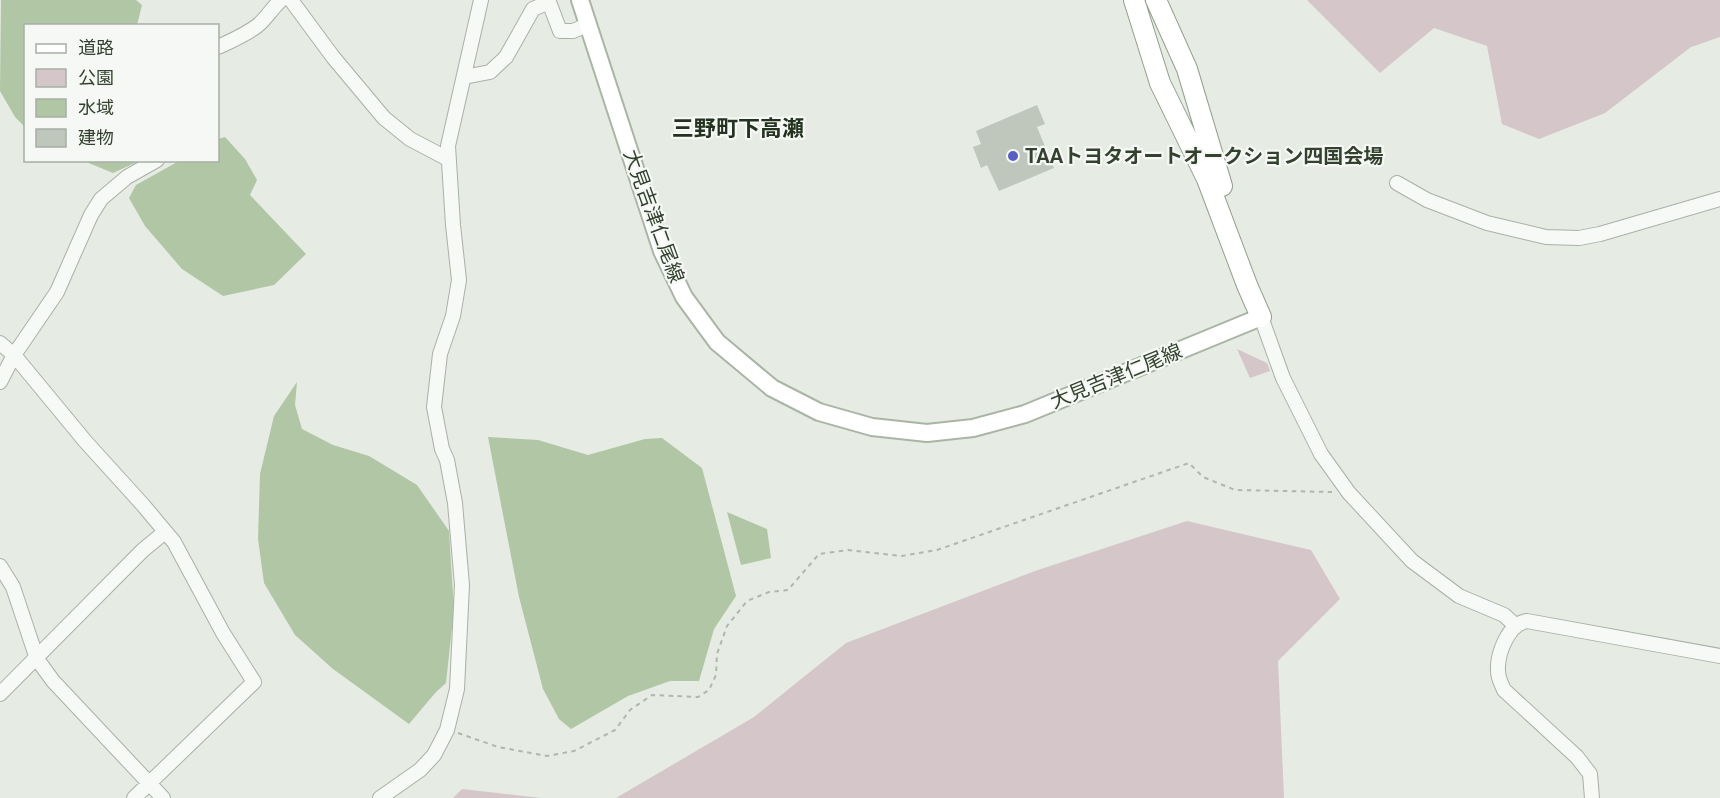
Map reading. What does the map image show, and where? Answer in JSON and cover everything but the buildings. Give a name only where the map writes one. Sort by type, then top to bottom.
[{"type":"highway","points":[[1134,0],[1160,83],[1207,179],[1261,317]]},
{"type":"highway","points":[[1156,0],[1187,69],[1215,168],[1255,279],[1261,317]]},
{"type":"main road","name":"大見吉津仁尾線","points":[[580,0],[662,251],[684,297],[717,342],[772,388],[819,412],[872,427],[927,432],[973,428],[1025,414],[1261,317]]},
{"type":"street","points":[[219,47],[259,25],[281,0]]},
{"type":"street","points":[[291,0],[333,57],[384,118],[410,139],[448,159]]},
{"type":"street","points":[[380,798],[420,770],[435,756],[447,729],[457,689],[462,585],[455,503],[434,407],[440,354],[453,316],[459,280],[448,146],[481,0]]},
{"type":"street","points":[[464,77],[490,72],[506,57],[533,9],[549,2],[560,31],[573,31],[587,25]]},
{"type":"street","points":[[0,382],[14,355],[57,292],[91,215],[101,199],[127,177],[153,162]]},
{"type":"street","points":[[1397,183],[1427,200],[1478,220],[1546,237],[1579,238],[1600,234],[1720,199]]},
{"type":"street","points":[[1261,317],[1283,378],[1321,454],[1348,493],[1412,561],[1458,596],[1504,615],[1515,625]]},
{"type":"street","points":[[0,344],[14,355],[85,441],[174,542],[223,633],[254,682],[135,798]]},
{"type":"street","points":[[0,694],[143,550],[165,532]]},
{"type":"street","points":[[0,566],[13,587],[37,659],[54,681],[163,798]]},
{"type":"street","points":[[1592,798],[1590,774],[1577,757],[1504,690],[1498,669],[1500,653],[1515,625],[1527,621],[1720,656]]},
{"type":"path","points":[[447,729],[498,747],[547,756],[556,755],[574,751],[615,729],[630,710],[652,695],[698,696],[709,690],[716,675],[717,654],[727,626],[747,601],[769,592],[788,590],[819,554],[848,550],[902,556],[937,550],[1189,463],[1203,477],[1235,490],[1348,493]]},
{"type":"green space","points":[[1307,0],[1720,0],[1720,37],[1691,47],[1605,113],[1539,139],[1502,124],[1487,46],[1434,28],[1380,73]]},
{"type":"green space","points":[[1237,349],[1267,363],[1270,371],[1250,378]]},
{"type":"green space","points":[[1187,521],[1311,550],[1340,599],[1278,661],[1284,798],[616,798],[754,717],[846,643],[1035,571]]},
{"type":"green space","points":[[462,789],[542,798],[453,798]]},
{"type":"water","points":[[1,0],[136,0],[142,5],[137,24],[24,24],[24,126],[15,117],[0,91]]},
{"type":"water","points":[[225,137],[245,159],[257,180],[250,195],[306,254],[274,285],[223,296],[182,269],[145,226],[129,198],[136,185],[177,162],[219,162],[219,139]]},
{"type":"water","points":[[86,162],[137,162],[113,173]]},
{"type":"water","points":[[297,382],[295,405],[302,429],[333,445],[369,456],[417,485],[449,531],[454,609],[446,683],[409,724],[333,669],[295,635],[264,583],[258,539],[260,474],[274,416]]},
{"type":"water","points":[[488,437],[538,440],[588,455],[645,439],[662,438],[702,468],[736,596],[714,629],[699,681],[670,681],[628,696],[571,729],[559,719],[543,689],[519,597]]},
{"type":"water","points":[[727,512],[767,529],[771,558],[741,565]]},
{"type":"place","name":"TAAトヨタオートオークション四国会場","points":[[1013,156]]},
{"type":"district","name":"三野町下高瀬","points":[[738,128]]}]
